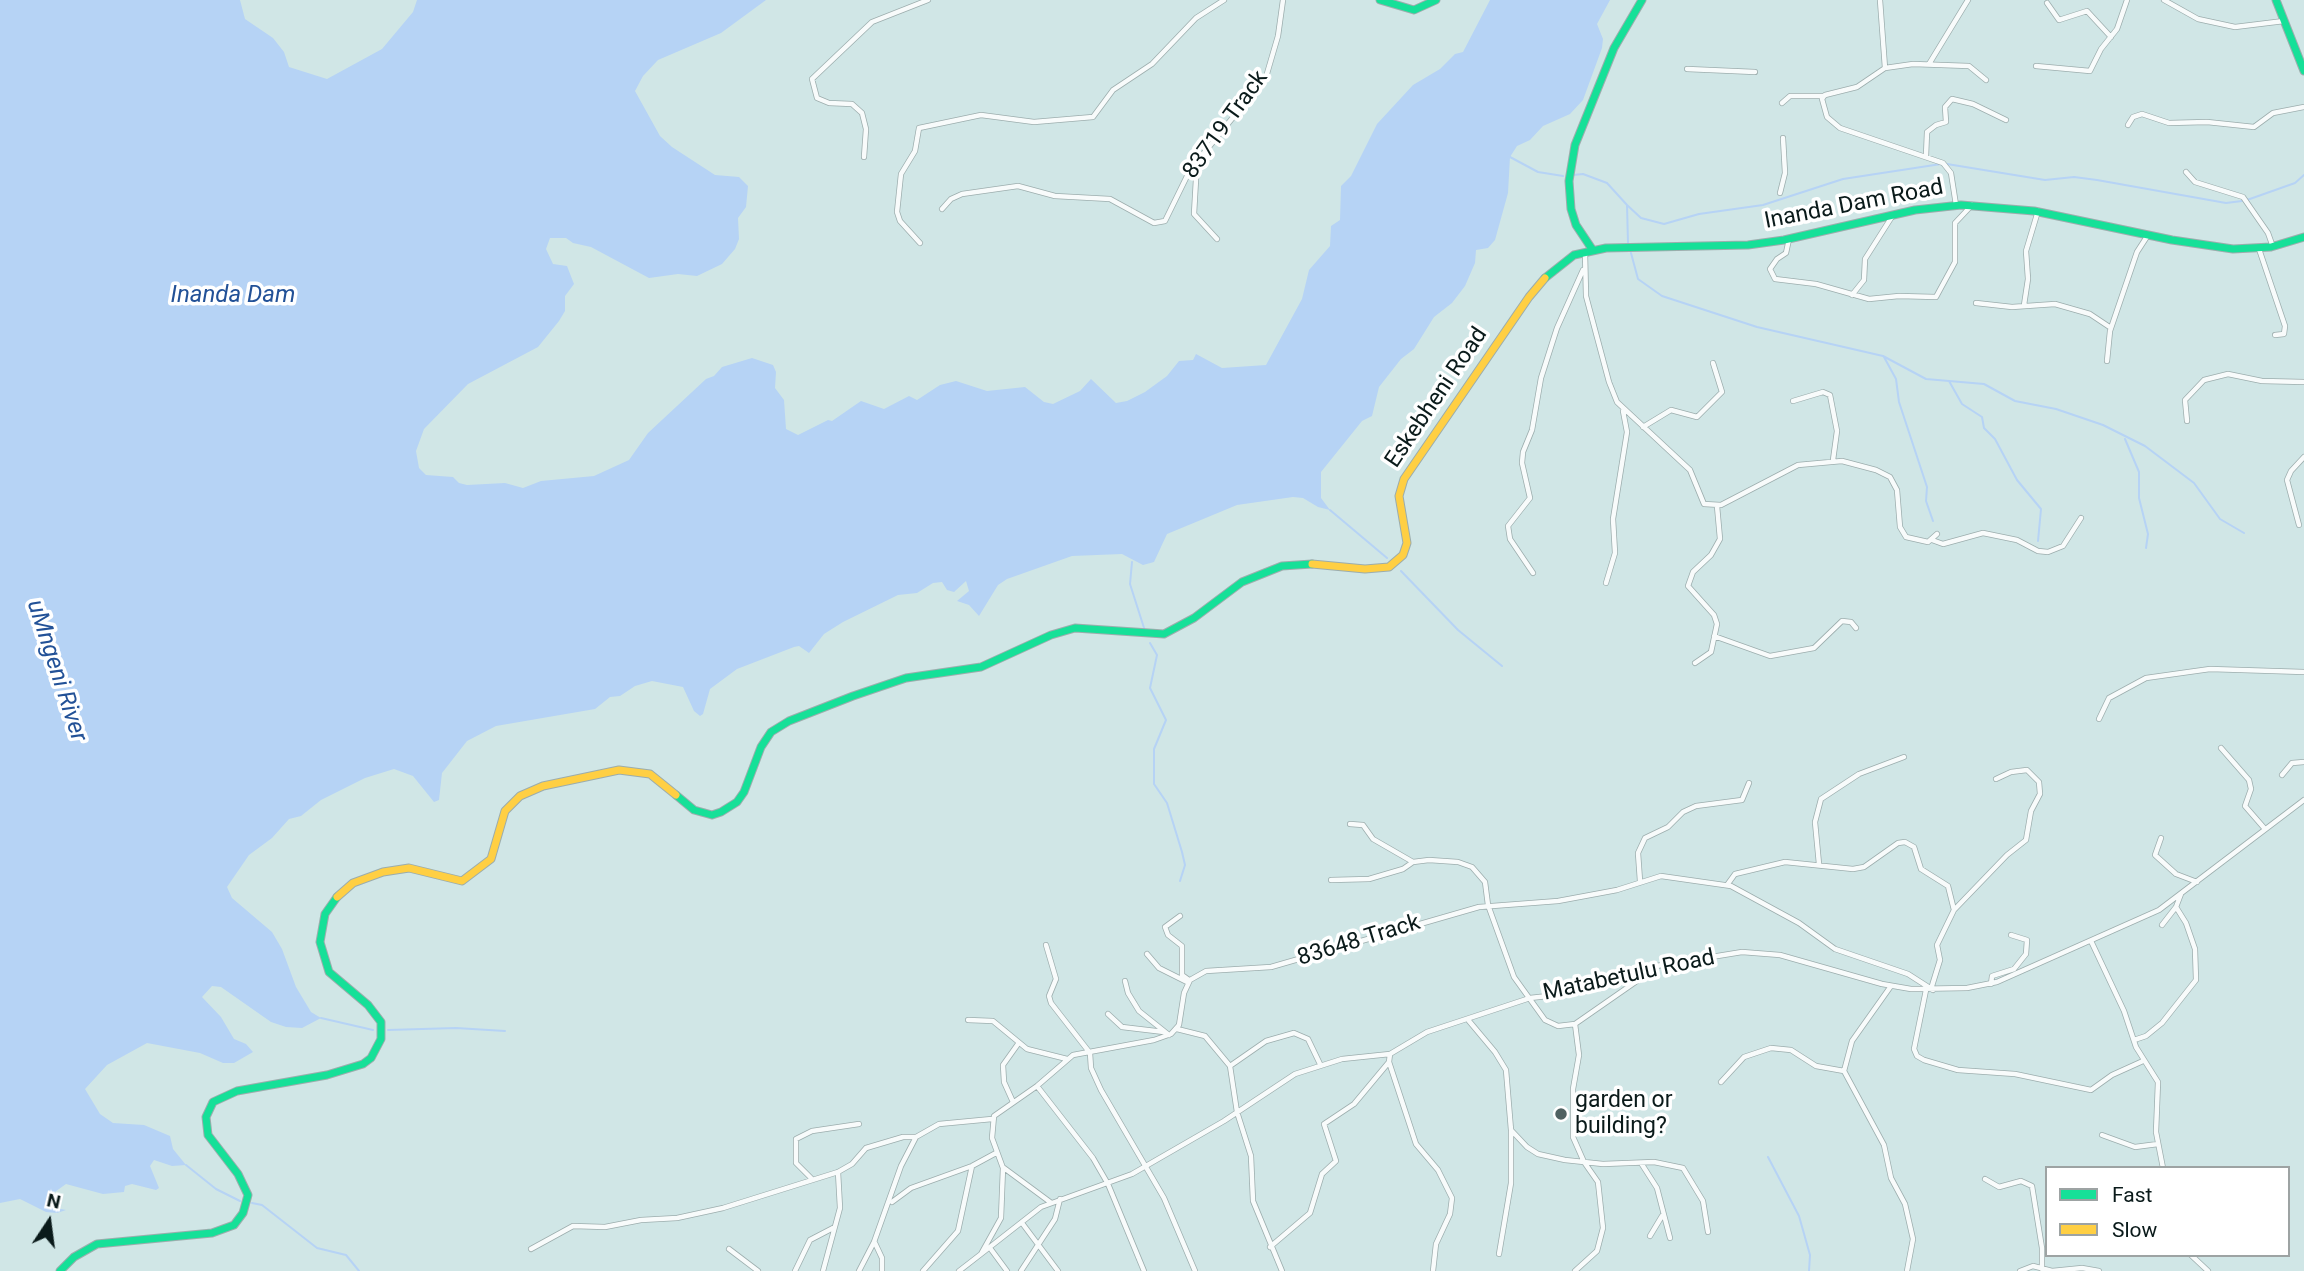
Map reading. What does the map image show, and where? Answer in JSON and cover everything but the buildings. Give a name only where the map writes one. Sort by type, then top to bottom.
[{"type":"street","points":[[864,157],[866,129],[862,113],[852,104],[821,101],[814,93],[812,79],[872,22],[928,0]]},
{"type":"street","points":[[920,243],[900,221],[897,212],[901,174],[915,151],[919,128],[981,115],[1034,122],[1093,117],[1113,90],[1153,64],[1196,18],[1224,0]]},
{"type":"street","name":"83719 Track","points":[[942,209],[951,199],[962,194],[1018,186],[1055,197],[1110,199],[1159,223],[1166,220],[1197,161],[1266,77],[1278,36],[1283,0]]},
{"type":"street","points":[[1380,0],[1414,10],[1436,0]]},
{"type":"street","points":[[1642,0],[1614,48],[1575,145],[1569,181],[1571,209],[1588,250],[1585,266],[1586,296],[1604,367],[1623,410],[1689,470],[1704,504],[1717,506],[1798,465],[1833,460],[1876,470],[1890,477],[1897,490],[1904,535],[1923,542],[1933,540],[1943,544],[1975,534],[1990,533],[2048,552],[2063,546],[2081,518]]},
{"type":"street","points":[[1880,0],[1885,68]]},
{"type":"street","points":[[1928,65],[1968,0]]},
{"type":"street","points":[[2036,66],[2089,71],[2111,37],[2127,0]]},
{"type":"street","points":[[2164,0],[2198,19],[2235,27],[2284,21]]},
{"type":"street","points":[[2276,0],[2304,71]]},
{"type":"street","points":[[2047,3],[2059,20],[2087,11],[2111,37]]},
{"type":"street","points":[[1782,103],[1790,96],[1823,96],[1857,88],[1885,68],[1969,65],[1986,80]]},
{"type":"street","points":[[1687,69],[1755,72]]},
{"type":"street","points":[[1823,96],[1824,110],[1834,125],[1895,149],[1926,156],[1949,170],[1956,205]]},
{"type":"street","points":[[1926,156],[1927,132],[1946,122],[1945,107],[1952,99],[1973,104],[2006,120]]},
{"type":"street","points":[[2128,125],[2133,117],[2142,114],[2169,123],[2207,122],[2254,127],[2273,113],[2304,107]]},
{"type":"street","points":[[1780,193],[1785,173],[1783,138]]},
{"type":"street","points":[[1197,161],[1194,214],[1217,239]]},
{"type":"street","points":[[2186,173],[2195,182],[2236,194],[2246,200],[2268,233],[2273,247]]},
{"type":"street","name":"Inanda Dam Road","points":[[1574,255],[1588,250],[1748,245],[1956,205],[2038,211],[2201,245],[2259,249],[2304,237]]},
{"type":"street","points":[[1789,239],[1786,253],[1771,267],[1772,277],[1825,286],[1869,299],[1938,297],[1955,262],[1955,223],[1973,205]]},
{"type":"street","points":[[2024,305],[2028,279],[2026,256],[2038,211]]},
{"type":"street","points":[[1852,295],[1864,279],[1865,259],[1893,215]]},
{"type":"street","points":[[2107,361],[2111,328],[2137,252],[2148,235]]},
{"type":"street","points":[[2259,249],[2285,327],[2284,334],[2274,335]]},
{"type":"street","name":"Eskebheni Road","points":[[60,1271],[74,1257],[97,1244],[212,1233],[234,1225],[246,1208],[247,1190],[208,1135],[206,1118],[213,1102],[237,1091],[327,1075],[363,1064],[371,1058],[382,1040],[381,1022],[368,1005],[329,972],[320,942],[325,914],[338,896],[353,883],[383,872],[410,868],[462,881],[491,859],[505,811],[520,796],[543,786],[619,770],[650,774],[694,810],[712,815],[737,802],[744,792],[761,747],[771,732],[789,721],[853,695],[905,678],[981,667],[1051,635],[1075,628],[1164,634],[1194,618],[1242,582],[1282,566],[1323,563],[1365,569],[1389,567],[1406,550],[1407,535],[1399,496],[1404,479],[1529,297],[1550,272],[1574,255]]},
{"type":"street","points":[[1534,573],[1510,539],[1508,526],[1530,498],[1522,463],[1523,452],[1532,430],[1541,378],[1557,328],[1585,266]]},
{"type":"street","points":[[1976,303],[2012,307],[2066,307],[2090,314],[2111,328]]},
{"type":"street","points":[[1643,427],[1671,410],[1697,417],[1722,392],[1713,363]]},
{"type":"street","points":[[2187,421],[2185,400],[2204,380],[2228,374],[2262,381],[2304,382]]},
{"type":"street","points":[[1793,401],[1823,392],[1830,395],[1836,431],[1833,460]]},
{"type":"street","points":[[1606,583],[1616,548],[1612,519],[1626,432],[1623,410]]},
{"type":"street","points":[[2299,525],[2287,480],[2304,457]]},
{"type":"street","points":[[1695,663],[1711,652],[1714,615],[1688,586],[1693,572],[1711,555],[1720,539],[1717,506]]},
{"type":"street","points":[[1933,540],[1937,534]]},
{"type":"street","points":[[1714,636],[1770,656],[1814,648],[1842,621],[1848,620],[1856,628]]},
{"type":"street","points":[[2099,719],[2109,698],[2146,678],[2210,669],[2304,672]]},
{"type":"street","points":[[2221,748],[2249,780],[2251,789],[2245,806],[2265,830]]},
{"type":"street","points":[[1819,864],[1815,817],[1821,799],[1859,774],[1904,757]]},
{"type":"street","points":[[2282,775],[2292,763],[2304,762]]},
{"type":"street","points":[[1996,779],[2011,772],[2027,771],[2039,782],[2040,794],[2031,811],[2025,842],[2007,855],[1954,909],[1937,945],[1940,960],[1914,1049],[1916,1054],[1924,1060],[1958,1070],[2015,1074],[2091,1090],[2112,1075],[2143,1060]]},
{"type":"street","points":[[1640,881],[1638,853],[1646,838],[1696,806],[1742,800],[1749,783]]},
{"type":"street","name":"Matabetulu Road","points":[[981,1254],[1051,1202],[1108,1184],[1147,1166],[1237,1112],[1280,1082],[1320,1064],[1390,1054],[1427,1032],[1469,1021],[1530,998],[1574,992],[1616,975],[1661,964],[1754,952],[1780,956],[1891,986],[1930,990],[1991,984],[2138,921],[2181,894],[2304,800]]},
{"type":"street","points":[[1350,824],[1363,825],[1373,839],[1413,862],[1447,861],[1472,867],[1485,883],[1488,905],[1509,969],[1545,1020],[1558,1026],[1575,1024],[1661,964]]},
{"type":"street","points":[[2161,838],[2155,855],[2176,874],[2197,882]]},
{"type":"street","points":[[1727,885],[1735,873],[1770,864],[1819,864],[1853,869],[1864,867],[1898,843],[1909,843],[1916,852],[1921,869],[1948,886],[1954,909]]},
{"type":"street","points":[[1331,880],[1369,879],[1403,869],[1413,862]]},
{"type":"street","name":"83648 Track","points":[[1189,981],[1213,969],[1271,967],[1488,905],[1558,901],[1617,890],[1661,876],[1727,885],[1800,923],[1835,949],[1908,974],[1930,990]]},
{"type":"street","points":[[2161,925],[2176,907],[2181,894]]},
{"type":"street","points":[[2134,1040],[2146,1036],[2162,1023],[2197,977],[2191,935],[2176,907]]},
{"type":"street","points":[[1180,916],[1165,927],[1168,935],[1182,946],[1182,975],[1189,981]]},
{"type":"street","points":[[1991,984],[1992,976],[2014,969],[2026,954],[2028,940],[2011,935]]},
{"type":"street","points":[[2091,941],[2143,1060],[2159,1086],[2158,1144],[2163,1166]]},
{"type":"street","points":[[1046,945],[1056,979],[1049,996],[1051,1003],[1090,1053],[1091,1068],[1101,1090],[1147,1166],[1195,1271]]},
{"type":"street","points":[[1147,954],[1159,968],[1189,981]]},
{"type":"street","points":[[1125,981],[1128,993],[1139,1011],[1169,1034]]},
{"type":"street","points":[[531,1249],[573,1226],[605,1227],[641,1220],[677,1218],[723,1208],[811,1178],[838,1172],[852,1164],[866,1148],[916,1137],[939,1124],[992,1119],[1037,1086],[1067,1059],[1169,1034],[1177,1029],[1189,981]]},
{"type":"street","points":[[1891,986],[1850,1045],[1844,1071],[1884,1144],[1891,1178],[1905,1204],[1913,1238],[1907,1271]]},
{"type":"street","points":[[1108,1014],[1122,1027],[1169,1034]]},
{"type":"street","points":[[968,1020],[993,1021],[1018,1044],[1067,1059]]},
{"type":"street","points":[[1469,1021],[1506,1070],[1511,1130],[1510,1183],[1499,1254]]},
{"type":"street","points":[[1575,1024],[1579,1055],[1573,1088],[1573,1137],[1584,1162],[1598,1182],[1603,1233],[1597,1251],[1575,1271]]},
{"type":"street","points":[[1177,1029],[1205,1036],[1230,1066],[1237,1112],[1251,1156],[1253,1201],[1282,1271]]},
{"type":"street","points":[[1230,1066],[1266,1041],[1294,1033],[1308,1039],[1320,1064]]},
{"type":"street","points":[[1013,1102],[1004,1082],[1003,1065],[1018,1044]]},
{"type":"street","points":[[1721,1082],[1744,1058],[1766,1049],[1791,1050],[1816,1066],[1844,1071]]},
{"type":"street","points":[[1390,1054],[1389,1062],[1416,1144],[1438,1170],[1451,1195],[1450,1214],[1434,1251],[1433,1271]]},
{"type":"street","points":[[1270,1247],[1310,1213],[1322,1174],[1336,1161],[1324,1124],[1354,1104],[1389,1062]]},
{"type":"street","points":[[1037,1086],[1093,1158],[1108,1184],[1144,1271]]},
{"type":"street","points":[[959,1271],[967,1268],[981,1254],[1001,1218],[1003,1168],[992,1138],[992,1119]]},
{"type":"street","points":[[811,1178],[796,1163],[796,1139],[812,1131],[859,1124]]},
{"type":"street","points":[[1511,1130],[1538,1154],[1584,1162],[1678,1167],[1689,1173],[1703,1201],[1708,1232]]},
{"type":"street","points":[[2102,1135],[2135,1147],[2158,1144]]},
{"type":"street","points":[[859,1271],[874,1242],[901,1166],[916,1137]]},
{"type":"street","points":[[887,1209],[895,1198],[911,1188],[972,1166],[997,1153]]},
{"type":"street","points":[[1640,1163],[1656,1184],[1662,1216],[1670,1238]]},
{"type":"street","points":[[923,1271],[958,1231],[972,1166]]},
{"type":"street","points":[[1003,1168],[1051,1202]]},
{"type":"street","points":[[823,1271],[840,1208],[838,1172]]},
{"type":"street","points":[[1984,1180],[1999,1187],[2021,1181],[2032,1186],[2042,1248],[2042,1269]]},
{"type":"street","points":[[1021,1271],[1055,1219],[1060,1199]]},
{"type":"street","points":[[1650,1236],[1662,1216]]},
{"type":"street","points":[[1022,1223],[1059,1271]]},
{"type":"street","points":[[795,1271],[810,1240],[833,1228]]},
{"type":"street","points":[[874,1242],[882,1258],[882,1271]]},
{"type":"street","points":[[990,1248],[1007,1271]]},
{"type":"street","points":[[729,1249],[758,1271]]},
{"type":"street","points":[[2193,1257],[2208,1271]]},
{"type":"street","points":[[2020,1271],[2031,1267],[2099,1271]]},
{"type":"water","name":"Inanda Dam","points":[[0,0],[240,0],[245,19],[273,38],[284,52],[289,67],[327,79],[382,49],[413,12],[417,0],[766,0],[721,33],[658,60],[643,76],[635,91],[660,136],[672,147],[715,175],[739,177],[748,186],[746,207],[738,218],[739,239],[735,249],[722,264],[697,276],[678,274],[649,278],[591,247],[573,243],[566,238],[550,238],[546,249],[553,264],[567,266],[574,284],[565,296],[565,311],[559,321],[538,347],[468,384],[424,429],[416,451],[419,468],[426,475],[453,477],[459,483],[467,485],[505,483],[523,488],[541,481],[594,476],[629,460],[648,433],[706,379],[714,376],[722,367],[752,358],[773,365],[776,372],[775,388],[784,400],[786,429],[798,435],[828,420],[832,421],[861,401],[884,409],[909,396],[917,400],[940,385],[956,381],[987,391],[1025,387],[1044,402],[1053,404],[1080,391],[1091,379],[1116,403],[1145,392],[1167,376],[1179,361],[1193,360],[1196,354],[1222,368],[1266,365],[1302,299],[1309,270],[1330,246],[1331,226],[1340,220],[1341,186],[1351,176],[1377,124],[1413,85],[1440,69],[1455,54],[1463,52],[1490,0],[1610,0],[1597,24],[1603,39],[1602,48],[1583,100],[1570,114],[1543,126],[1530,140],[1517,146],[1510,157],[1508,193],[1495,240],[1488,248],[1476,250],[1475,263],[1465,286],[1452,303],[1434,317],[1414,349],[1401,359],[1379,387],[1372,416],[1362,421],[1321,472],[1321,498],[1330,510],[1318,507],[1303,498],[1293,497],[1237,505],[1167,534],[1154,562],[1143,565],[1122,554],[1072,556],[1007,579],[998,585],[979,616],[969,605],[957,601],[969,591],[966,581],[954,592],[947,590],[942,582],[933,583],[917,593],[898,595],[843,622],[824,634],[809,653],[799,646],[794,647],[737,669],[710,689],[703,714],[700,716],[694,711],[683,687],[652,681],[635,686],[620,696],[610,697],[595,709],[496,726],[467,741],[442,773],[439,800],[434,802],[413,776],[394,769],[365,778],[321,800],[301,816],[289,819],[272,838],[249,855],[227,887],[232,898],[272,932],[282,949],[296,987],[311,1012],[321,1018],[302,1028],[286,1027],[271,1022],[221,987],[212,986],[202,997],[221,1017],[234,1039],[246,1044],[253,1052],[234,1063],[223,1063],[200,1053],[147,1043],[107,1065],[85,1089],[100,1114],[113,1123],[144,1125],[170,1136],[173,1149],[186,1165],[172,1166],[154,1160],[150,1166],[159,1188],[156,1190],[132,1184],[125,1186],[124,1192],[103,1194],[66,1184],[52,1194],[56,1208],[66,1210],[57,1213],[46,1212],[20,1199],[0,1203]]},
{"type":"waterway","points":[[1510,157],[1538,172],[1563,176]]},
{"type":"waterway","points":[[1627,205],[1641,218],[1664,224],[1699,214],[1763,205],[1843,179],[1941,164]]},
{"type":"waterway","points":[[1947,164],[2045,180],[2074,177],[2097,180],[2226,203],[2242,201]]},
{"type":"waterway","points":[[1573,175],[1583,174],[1607,183],[1627,205],[1628,243]]},
{"type":"waterway","points":[[2247,200],[2295,183],[2304,175]]},
{"type":"waterway","points":[[1631,253],[1638,279],[1662,296],[1757,327],[1883,356],[1926,379],[1984,384],[2015,401],[2056,409],[2103,425],[2145,446],[2194,483],[2220,519],[2244,533]]},
{"type":"waterway","points":[[1884,357],[1896,379],[1899,402],[1927,487],[1926,501],[1933,521]]},
{"type":"waterway","points":[[1949,381],[1962,404],[1982,417],[1984,428],[1995,439],[2017,480],[2041,509],[2038,541]]},
{"type":"waterway","points":[[2125,439],[2139,472],[2139,498],[2148,534],[2146,548]]},
{"type":"waterway","points":[[1330,510],[1387,558]]},
{"type":"waterway","points":[[1132,562],[1130,584],[1145,631]]},
{"type":"waterway","points":[[1401,571],[1458,630],[1502,666]]},
{"type":"waterway","points":[[1150,643],[1157,655],[1150,688],[1166,720],[1154,749],[1154,784],[1167,803],[1182,852],[1185,865],[1180,881]]},
{"type":"waterway","points":[[321,1018],[373,1030]]},
{"type":"waterway","points":[[388,1030],[456,1028],[505,1031]]},
{"type":"waterway","points":[[1768,1157],[1799,1216],[1810,1255],[1809,1271]]},
{"type":"waterway","points":[[186,1165],[216,1189],[240,1201]]},
{"type":"waterway","points":[[252,1203],[262,1205],[317,1248],[346,1255],[359,1271]]},
{"type":"traffic: fast","points":[[1380,0],[1414,10],[1436,0]]},
{"type":"traffic: fast","points":[[1592,249],[1576,225],[1571,209],[1569,181],[1575,145],[1614,48],[1642,0]]},
{"type":"traffic: fast","points":[[2276,0],[2304,71]]},
{"type":"traffic: fast","points":[[1545,278],[1574,255],[1606,248],[1748,245],[1784,240],[1915,210],[1961,205],[2034,211],[2172,240],[2233,249],[2271,247],[2304,237]]},
{"type":"traffic: fast","points":[[676,795],[694,810],[712,815],[721,812],[737,802],[744,792],[761,747],[771,732],[789,721],[853,696],[906,678],[981,667],[1051,635],[1075,628],[1164,634],[1194,618],[1242,582],[1282,566],[1312,564]]},
{"type":"traffic: fast","points":[[60,1271],[74,1257],[97,1244],[212,1233],[234,1225],[243,1213],[248,1195],[238,1174],[208,1135],[206,1117],[213,1102],[237,1091],[327,1075],[363,1064],[371,1058],[381,1039],[381,1022],[368,1005],[329,972],[320,942],[325,914],[337,897]]},
{"type":"traffic: slow","points":[[1312,564],[1365,569],[1389,567],[1403,555],[1407,543],[1399,496],[1404,479],[1529,297],[1545,278]]},
{"type":"traffic: slow","points":[[337,897],[353,883],[383,872],[409,868],[462,881],[491,859],[505,811],[520,796],[543,786],[619,770],[650,774],[676,795]]},
{"type":"place","name":"garden or building?","points":[[1561,1114]]},
{"type":"water label","name":"uMngeni River","points":[[56,671]]}]
